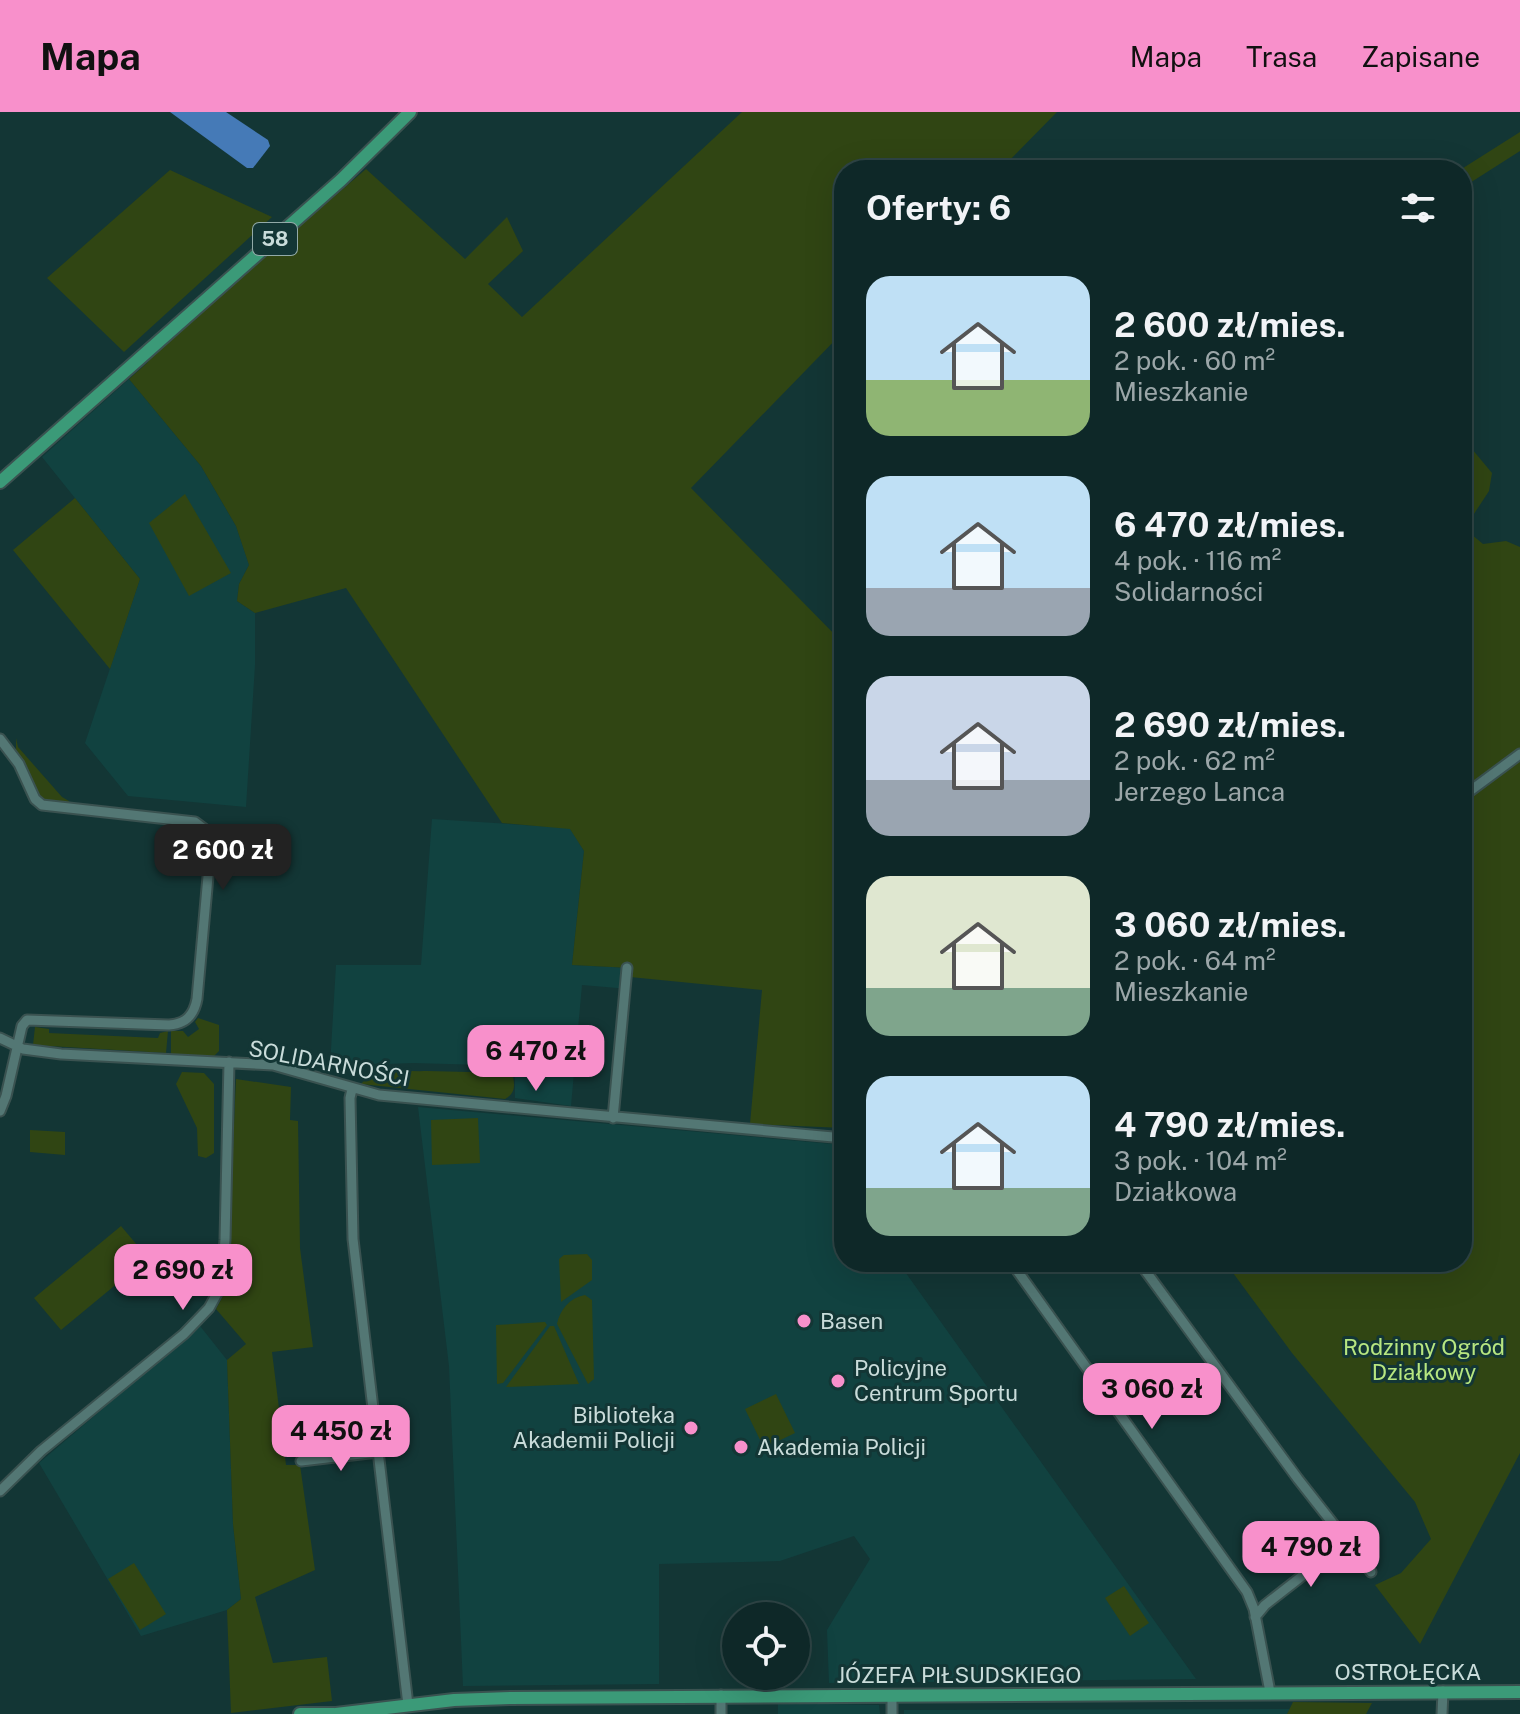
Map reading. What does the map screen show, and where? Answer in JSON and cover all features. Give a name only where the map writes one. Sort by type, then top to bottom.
[{"type":"main road","name":"58","points":[[0,482],[341,180],[409,112]]},
{"type":"main road","name":"JÓZEFA PIŁSUDSKIEGO","points":[[300,1714],[335,1714],[510,1698],[1295,1692]]},
{"type":"main road","name":"OSTROŁĘCKA","points":[[1295,1692],[1520,1692]]},
{"type":"street","points":[[0,739],[19,764],[35,799],[42,805],[195,822],[207,831],[211,843],[197,999],[190,1017],[181,1023],[169,1025],[27,1020],[22,1026],[0,1111]]},
{"type":"street","points":[[1472,790],[1520,754]]},
{"type":"street","points":[[613,1118],[627,968]]},
{"type":"street","name":"SOLIDARNOŚCI","points":[[0,1038],[17,1046],[61,1054],[273,1065],[379,1095],[834,1137]]},
{"type":"street","points":[[0,1491],[41,1451],[184,1334],[200,1319],[218,1293],[224,1253],[229,1062]]},
{"type":"street","points":[[352,1089],[353,1239],[408,1705]]},
{"type":"street","points":[[1018,1272],[1247,1592],[1270,1692]]},
{"type":"street","points":[[1146,1272],[1298,1479],[1371,1572]]},
{"type":"street","points":[[301,1461],[378,1452]]},
{"type":"street","points":[[1255,1617],[1265,1605],[1347,1541]]},
{"type":"street","points":[[1442,1714],[1443,1691]]},
{"type":"street","points":[[721,1695],[721,1714]]},
{"type":"street","points":[[892,1696],[892,1714]]},
{"type":"shaded area","points":[[129,379],[201,466],[236,526],[249,565],[239,584],[237,601],[255,613],[255,665],[246,807],[128,796],[85,743],[140,579],[42,457]]},
{"type":"shaded area","points":[[432,819],[570,828],[584,851],[572,965],[631,968],[629,989],[582,985],[571,1106],[515,1098],[515,1066],[413,1063],[330,1066],[336,965],[421,965]]},
{"type":"shaded area","name":"Akademia Policji","points":[[418,1107],[834,1144],[834,1272],[905,1272],[1196,1679],[829,1683],[827,1630],[870,1559],[854,1536],[780,1561],[659,1564],[659,1684],[463,1686],[449,1366]]},
{"type":"shaded area","points":[[200,1326],[227,1360],[233,1524],[241,1599],[227,1610],[141,1636],[39,1463]]},
{"type":"shaded area","points":[[778,1703],[879,1705],[880,1714],[778,1714]]},
{"type":"shaded area","points":[[1290,1709],[1287,1714],[904,1714],[904,1710]]},
{"type":"green space","points":[[742,112],[1057,112],[1010,160],[834,160],[834,341],[691,488],[834,634],[834,1128],[750,1124],[762,990],[630,977],[631,968],[572,965],[584,851],[570,829],[502,823],[346,588],[255,613],[237,601],[239,584],[249,565],[236,526],[201,466],[129,379],[156,350],[366,169],[465,259],[507,217],[523,251],[488,284],[522,317]]},
{"type":"green space","points":[[1520,132],[1520,151],[1472,182],[1472,162]]},
{"type":"green space","points":[[170,170],[272,217],[124,352],[47,278]]},
{"type":"green space","name":"Rodzinny Ogród Działkowy","points":[[1472,449],[1492,473],[1489,491],[1472,517]]},
{"type":"green space","points":[[185,494],[231,573],[189,596],[149,523]]},
{"type":"green space","points":[[75,498],[140,579],[110,669],[13,550]]},
{"type":"green space","name":"Rodzinny Ogród Działkowy","points":[[1472,535],[1483,544],[1506,541],[1520,547],[1520,1453],[1420,1644],[1375,1585],[1401,1573],[1431,1539],[1415,1502],[1292,1353],[1232,1272],[1472,1272]]},
{"type":"green space","points":[[16,738],[18,747],[69,804],[47,801],[38,795],[16,752]]},
{"type":"green space","points":[[198,1018],[219,1025],[219,1051],[214,1056],[171,1054],[171,1031],[183,1031],[188,1037],[199,1029],[195,1022]]},
{"type":"green space","points":[[35,1027],[49,1029],[49,1033],[158,1038],[160,1033],[168,1031],[166,1053],[33,1045]]},
{"type":"green space","points":[[401,1071],[512,1073],[514,1088],[505,1099],[361,1084],[375,1075]]},
{"type":"green space","points":[[182,1072],[204,1073],[214,1084],[214,1153],[206,1158],[198,1156],[197,1128],[176,1084]]},
{"type":"green space","points":[[236,1079],[291,1087],[290,1120],[298,1121],[300,1248],[313,1347],[272,1352],[286,1465],[300,1465],[315,1570],[255,1597],[273,1663],[327,1657],[332,1701],[231,1713],[227,1610],[241,1599],[233,1524],[227,1360],[246,1344],[216,1309],[227,1288]]},
{"type":"green space","points":[[478,1118],[480,1163],[432,1165],[431,1120]]},
{"type":"green space","points":[[30,1130],[65,1132],[65,1155],[30,1152]]},
{"type":"green space","points":[[121,1226],[148,1258],[61,1330],[34,1298]]},
{"type":"green space","points":[[587,1254],[592,1260],[592,1280],[561,1302],[559,1259],[564,1255]]},
{"type":"green space","points":[[585,1295],[592,1300],[594,1379],[588,1384],[557,1324],[566,1305]]},
{"type":"green space","points":[[545,1322],[547,1325],[503,1383],[497,1384],[496,1325]]},
{"type":"green space","points":[[550,1326],[554,1326],[579,1384],[506,1387]]},
{"type":"green space","points":[[776,1394],[795,1433],[764,1448],[745,1409]]},
{"type":"green space","points":[[134,1563],[166,1614],[140,1630],[108,1579]]},
{"type":"green space","points":[[1124,1586],[1149,1623],[1130,1636],[1105,1598]]},
{"type":"green space","points":[[1293,1702],[1372,1703],[1366,1714],[1287,1714]]},
{"type":"water","points":[[170,112],[226,112],[268,140],[270,146],[253,168],[247,168]]},
{"type":"place","name":"Basen","points":[[804,1321]]},
{"type":"place","name":"Policyjne Centrum Sportu","points":[[838,1381]]},
{"type":"place","name":"Biblioteka Akademii Policji","points":[[691,1428]]},
{"type":"place","name":"Akademia Policji","points":[[741,1447]]}]
